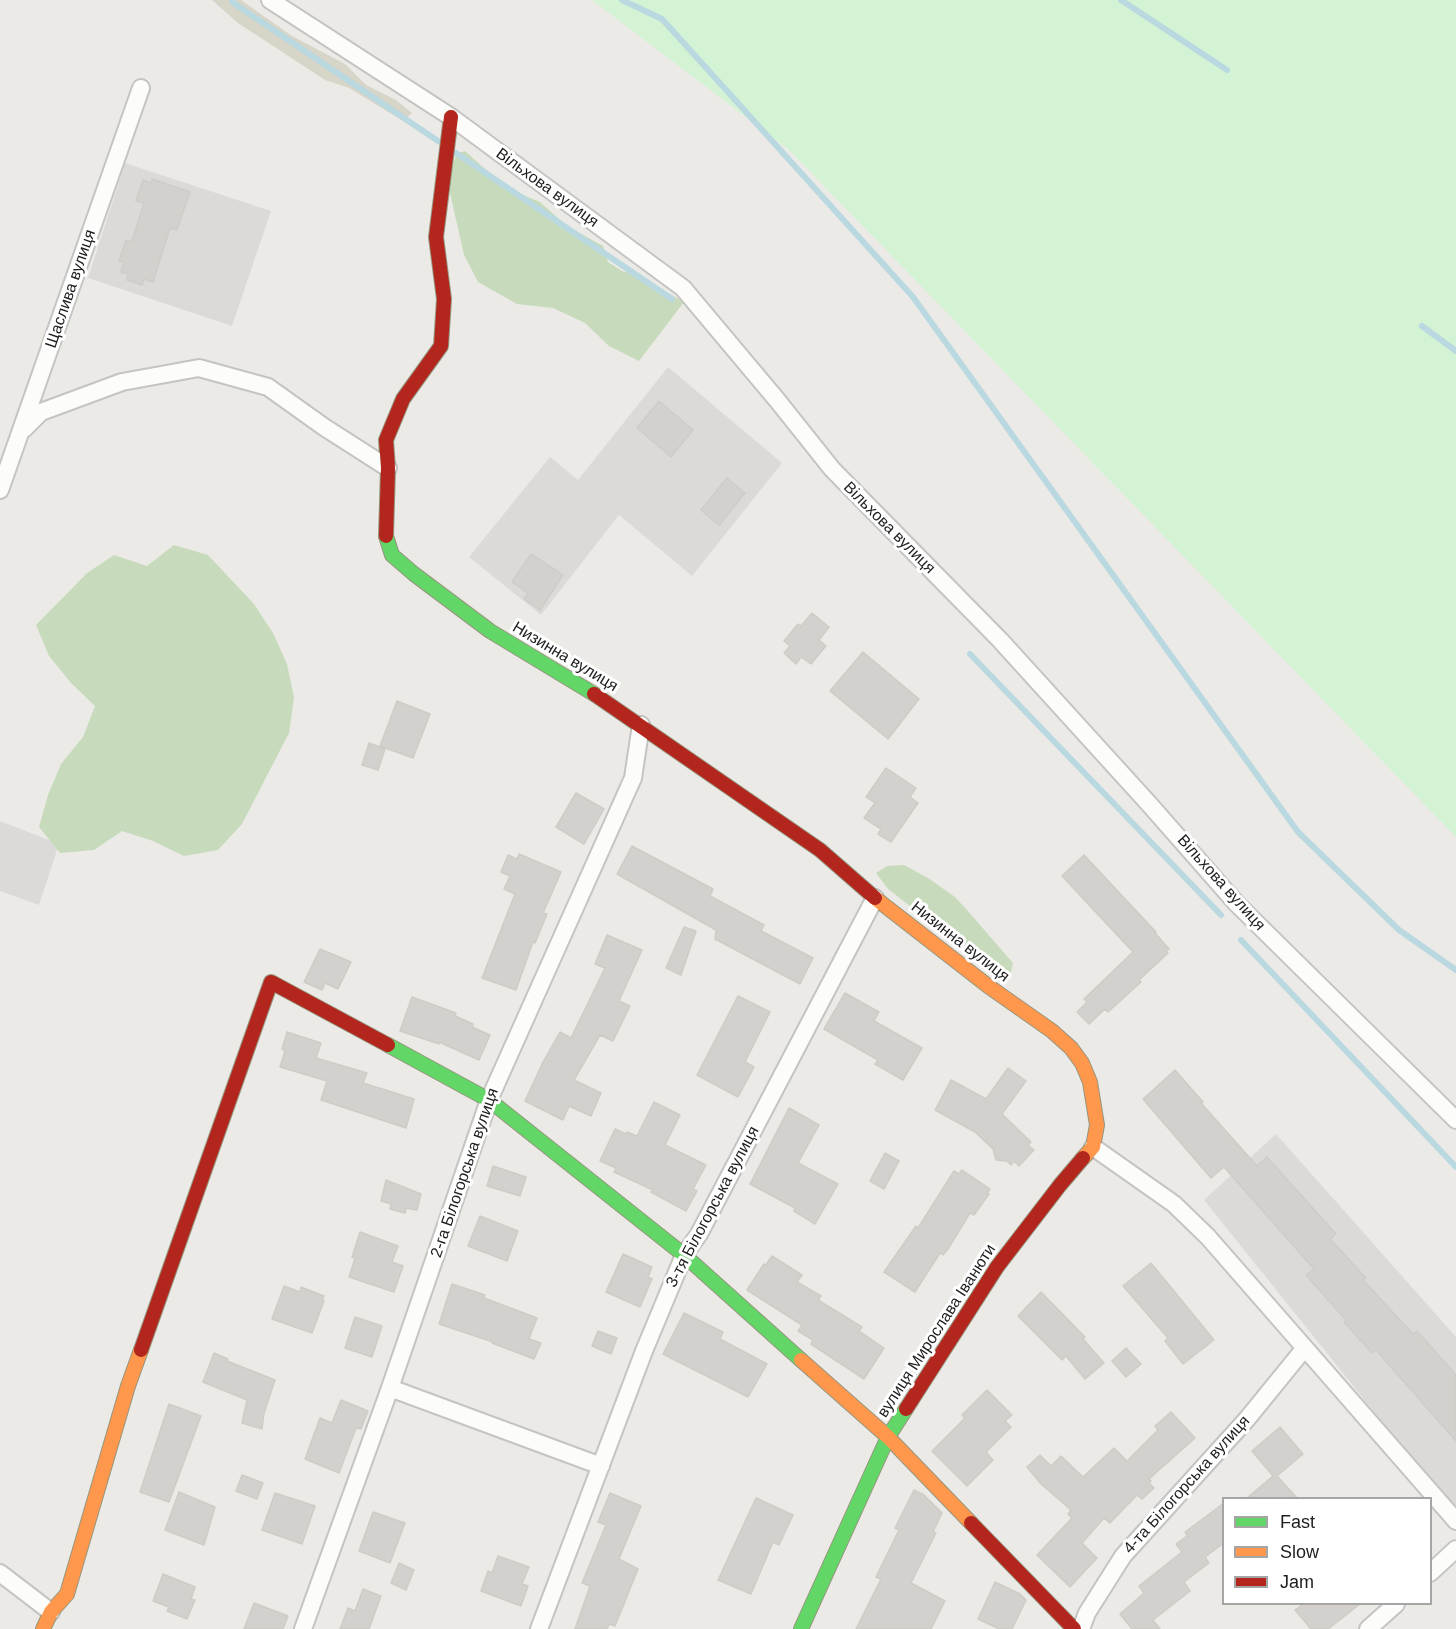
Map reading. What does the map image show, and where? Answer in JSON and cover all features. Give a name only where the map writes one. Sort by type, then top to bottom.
[{"type":"street","name":"Вільхова вулиця","points":[[270,0],[451,117],[683,288],[832,469],[1000,640],[1236,903],[1456,1120]]},
{"type":"street","name":"Щаслива вулиця","points":[[0,490],[141,88]]},
{"type":"street","name":"Низинна вулиця","points":[[451,117],[436,237],[444,299],[441,346],[403,399],[386,440],[388,468],[385,532],[392,555],[490,631],[641,725],[820,850],[874,898],[988,986],[1052,1031],[1071,1048],[1082,1063],[1090,1082],[1097,1125],[1093,1147]]},
{"type":"street","points":[[21,432],[41,412],[122,382],[199,368],[268,387],[324,427],[388,468]]},
{"type":"street","name":"2-га Білогорська вулиця","points":[[303,1629],[390,1388],[489,1100],[633,778],[641,725]]},
{"type":"street","name":"3-тя Білогорська вулиця","points":[[539,1629],[644,1350],[684,1255],[699,1234],[874,898]]},
{"type":"street","points":[[43,1629],[51,1612],[67,1594],[128,1386],[271,982],[489,1100],[684,1255],[888,1437],[1074,1629]]},
{"type":"street","points":[[1093,1147],[1174,1204],[1208,1237],[1456,1521]]},
{"type":"street","name":"вулиця Мирослава Іванюти","points":[[801,1629],[888,1437],[997,1268],[1060,1185],[1093,1147]]},
{"type":"street","name":"4-та Білогорська вулиця","points":[[1082,1629],[1086,1612],[1123,1556],[1247,1419],[1304,1348]]},
{"type":"street","points":[[390,1388],[601,1466]]},
{"type":"street","points":[[1432,1572],[1456,1550]]},
{"type":"street","points":[[0,1573],[51,1612]]},
{"type":"street","points":[[1368,1629],[1395,1605]]},
{"type":"shaded area","points":[[212,0],[241,0],[292,36],[345,64],[366,85],[396,100],[412,113],[403,121],[349,88],[325,80],[238,23]]},
{"type":"shaded area","points":[[125,163],[271,211],[232,326],[88,278]]},
{"type":"shaded area","points":[[668,367],[782,463],[692,576],[619,515],[541,615],[469,557],[550,457],[578,480]]},
{"type":"shaded area","points":[[0,821],[59,844],[39,905],[0,891]]},
{"type":"shaded area","points":[[1276,1134],[1456,1337],[1456,1514],[1204,1200]]},
{"type":"green space","points":[[592,0],[1456,0],[1456,837],[789,150]]},
{"type":"green space","points":[[465,151],[493,176],[523,195],[540,202],[567,226],[603,246],[608,262],[684,302],[639,361],[609,346],[585,323],[553,308],[517,304],[478,282],[464,255],[448,184],[456,154]]},
{"type":"green space","points":[[174,545],[208,555],[254,604],[273,633],[287,664],[294,697],[289,733],[242,824],[218,850],[184,856],[153,841],[122,831],[94,850],[60,853],[39,827],[48,795],[61,764],[83,737],[95,706],[71,683],[49,656],[36,625],[87,573],[114,555],[147,566]]},
{"type":"green space","points":[[904,865],[955,897],[967,910],[1013,963],[1009,980],[888,889],[876,873],[887,866]]},
{"type":"building","points":[[152,179],[190,192],[177,230],[170,228],[153,282],[144,279],[142,285],[127,280],[128,274],[121,272],[124,262],[119,261],[126,240],[130,242],[133,238],[144,203],[136,201],[143,180],[151,183]]},
{"type":"building","points":[[659,401],[693,430],[671,457],[637,428]]},
{"type":"building","points":[[727,478],[745,493],[719,525],[701,510]]},
{"type":"building","points":[[531,554],[563,575],[540,610],[524,599],[528,593],[512,582]]},
{"type":"building","points":[[812,613],[829,627],[819,640],[826,646],[811,664],[801,657],[796,664],[784,653],[790,646],[784,641],[798,624],[801,626]]},
{"type":"building","points":[[863,652],[919,699],[888,739],[830,691]]},
{"type":"building","points":[[397,701],[430,714],[413,758],[380,746]]},
{"type":"building","points":[[369,743],[385,749],[378,770],[362,765]]},
{"type":"building","points":[[886,768],[916,788],[910,797],[918,803],[891,842],[878,834],[881,829],[864,818],[875,803],[866,797]]},
{"type":"building","points":[[576,793],[604,809],[584,844],[556,827]]},
{"type":"building","points":[[632,846],[713,889],[710,896],[764,925],[761,931],[813,958],[800,984],[715,939],[716,930],[617,874]]},
{"type":"building","points":[[519,854],[561,872],[543,913],[547,914],[535,943],[533,942],[516,990],[482,978],[515,894],[504,889],[510,876],[501,872],[508,855],[517,859]]},
{"type":"building","points":[[1084,855],[1169,949],[1166,951],[1168,953],[1139,980],[1141,982],[1108,1012],[1105,1009],[1089,1024],[1077,1012],[1087,1002],[1084,999],[1133,952],[1062,876]]},
{"type":"building","points":[[684,927],[696,931],[681,975],[666,968]]},
{"type":"building","points":[[607,935],[642,950],[619,1001],[630,1006],[613,1041],[600,1035],[574,1080],[601,1093],[591,1116],[569,1106],[563,1120],[525,1101],[560,1032],[571,1038],[605,968],[595,964]]},
{"type":"building","points":[[320,949],[351,962],[338,989],[325,983],[322,990],[304,982]]},
{"type":"building","points":[[845,993],[879,1012],[874,1021],[922,1048],[903,1080],[875,1064],[878,1060],[824,1029]]},
{"type":"building","points":[[738,996],[770,1012],[745,1062],[754,1067],[738,1097],[697,1075]]},
{"type":"building","points":[[412,997],[456,1013],[455,1016],[473,1024],[472,1027],[490,1035],[479,1060],[439,1042],[439,1044],[400,1031]]},
{"type":"building","points":[[287,1032],[321,1043],[316,1058],[367,1073],[363,1083],[414,1099],[406,1128],[321,1100],[327,1081],[280,1067]]},
{"type":"building","points":[[1008,1068],[1026,1081],[1002,1114],[1031,1142],[1028,1145],[1034,1150],[1019,1166],[1014,1161],[1011,1165],[1007,1161],[996,1160],[993,1149],[975,1132],[935,1110],[951,1080],[986,1099]]},
{"type":"building","points":[[1175,1070],[1257,1166],[1267,1157],[1336,1234],[1330,1239],[1366,1278],[1363,1280],[1413,1334],[1417,1331],[1456,1375],[1456,1441],[1376,1350],[1372,1353],[1344,1322],[1346,1320],[1306,1275],[1314,1269],[1224,1167],[1211,1178],[1143,1099]]},
{"type":"building","points":[[654,1102],[680,1115],[665,1145],[706,1165],[693,1189],[697,1191],[686,1211],[651,1192],[653,1190],[614,1172],[616,1168],[600,1161],[615,1129],[637,1136]]},
{"type":"building","points":[[789,1108],[819,1125],[798,1163],[838,1184],[815,1224],[794,1211],[795,1208],[750,1184]]},
{"type":"building","points":[[885,1153],[899,1161],[884,1189],[870,1181]]},
{"type":"building","points":[[493,1166],[526,1177],[520,1196],[487,1186]]},
{"type":"building","points":[[962,1170],[990,1189],[987,1193],[989,1194],[974,1215],[970,1213],[948,1249],[943,1255],[940,1253],[915,1292],[884,1272],[916,1226],[918,1228],[954,1171],[959,1174]]},
{"type":"building","points":[[386,1180],[421,1194],[417,1210],[406,1208],[405,1213],[390,1209],[391,1204],[381,1201]]},
{"type":"building","points":[[480,1216],[518,1231],[507,1261],[468,1246]]},
{"type":"building","points":[[360,1232],[398,1246],[392,1262],[403,1266],[394,1292],[349,1277],[355,1258],[352,1257]]},
{"type":"building","points":[[623,1254],[652,1267],[648,1277],[652,1279],[640,1307],[606,1292]]},
{"type":"building","points":[[772,1256],[802,1275],[797,1282],[821,1296],[818,1300],[862,1327],[859,1331],[884,1348],[864,1379],[811,1344],[813,1340],[798,1331],[802,1325],[747,1290]]},
{"type":"building","points":[[1151,1263],[1214,1340],[1183,1364],[1165,1341],[1168,1338],[1123,1286]]},
{"type":"building","points":[[452,1284],[485,1295],[484,1298],[537,1318],[529,1339],[541,1343],[534,1359],[439,1324]]},
{"type":"building","points":[[284,1286],[300,1292],[301,1287],[324,1296],[312,1333],[272,1319]]},
{"type":"building","points":[[1041,1292],[1085,1337],[1083,1339],[1104,1363],[1085,1379],[1066,1356],[1062,1360],[1018,1316]]},
{"type":"building","points":[[684,1313],[723,1332],[720,1339],[767,1364],[748,1397],[663,1354]]},
{"type":"building","points":[[355,1317],[382,1326],[372,1357],[345,1348]]},
{"type":"building","points":[[598,1331],[617,1338],[611,1354],[592,1346]]},
{"type":"building","points":[[1126,1348],[1141,1364],[1126,1377],[1112,1361]]},
{"type":"building","points":[[214,1353],[228,1359],[227,1361],[275,1380],[264,1413],[262,1429],[242,1423],[247,1400],[203,1382]]},
{"type":"building","points":[[987,1390],[1012,1415],[1005,1421],[1011,1427],[986,1452],[993,1460],[967,1486],[932,1451],[965,1418],[962,1415]]},
{"type":"building","points":[[341,1400],[368,1411],[361,1429],[356,1428],[339,1473],[305,1459],[320,1418],[332,1423]]},
{"type":"building","points":[[169,1404],[201,1416],[169,1502],[140,1492]]},
{"type":"building","points":[[1171,1412],[1195,1438],[1149,1479],[1151,1481],[1149,1483],[1154,1488],[1142,1499],[1137,1495],[1110,1523],[1104,1518],[1082,1543],[1097,1558],[1070,1587],[1037,1555],[1072,1518],[1068,1514],[1071,1510],[1041,1484],[1027,1467],[1040,1455],[1051,1466],[1061,1456],[1083,1477],[1114,1448],[1127,1461],[1158,1430],[1155,1426]]},
{"type":"building","points":[[1280,1427],[1303,1454],[1277,1476],[1296,1497],[1248,1497],[1273,1476],[1252,1451]]},
{"type":"building","points":[[242,1475],[263,1483],[257,1499],[236,1491]]},
{"type":"building","points":[[914,1490],[924,1495],[942,1513],[933,1532],[936,1533],[911,1583],[945,1601],[931,1629],[856,1629],[881,1579],[876,1577],[899,1530],[895,1528]]},
{"type":"building","points":[[179,1492],[215,1507],[204,1545],[165,1530]]},
{"type":"building","points":[[275,1493],[315,1506],[302,1544],[262,1530]]},
{"type":"building","points":[[610,1493],[641,1506],[619,1559],[638,1569],[615,1626],[609,1624],[607,1629],[575,1629],[590,1586],[582,1583],[606,1525],[598,1522]]},
{"type":"building","points":[[756,1498],[793,1515],[779,1545],[773,1542],[751,1594],[718,1580]]},
{"type":"building","points":[[1222,1504],[1222,1544],[1205,1557],[1209,1563],[1184,1582],[1190,1591],[1153,1620],[1160,1629],[1132,1629],[1120,1614],[1144,1593],[1139,1586],[1182,1552],[1176,1544],[1187,1536],[1185,1532]]},
{"type":"building","points":[[373,1512],[405,1523],[390,1563],[359,1551]]},
{"type":"building","points":[[498,1556],[529,1567],[522,1584],[528,1586],[521,1606],[481,1591],[488,1571],[492,1573]]},
{"type":"building","points":[[399,1563],[414,1570],[406,1590],[391,1583]]},
{"type":"building","points":[[163,1574],[195,1587],[191,1599],[195,1600],[187,1619],[167,1611],[169,1607],[153,1601]]},
{"type":"building","points":[[995,1582],[1020,1594],[1026,1600],[1012,1629],[999,1629],[978,1619]]},
{"type":"building","points":[[363,1589],[381,1596],[369,1629],[340,1629],[348,1608],[355,1611]]},
{"type":"building","points":[[254,1603],[288,1616],[283,1629],[244,1629]]},
{"type":"building","points":[[1302,1605],[1359,1605],[1328,1629],[1311,1629],[1295,1610]]},
{"type":"waterway","points":[[622,0],[662,19],[913,297],[1298,832],[1399,930],[1456,970]]},
{"type":"waterway","points":[[1121,0],[1227,70]]},
{"type":"waterway","points":[[232,2],[438,141]]},
{"type":"waterway","points":[[456,153],[672,299]]},
{"type":"waterway","points":[[1422,326],[1456,351]]},
{"type":"waterway","points":[[970,654],[1221,915]]},
{"type":"waterway","points":[[1241,940],[1456,1167]]},
{"type":"traffic: fast","points":[[386,536],[392,555],[414,574],[490,631],[594,694]]},
{"type":"traffic: fast","points":[[388,1045],[489,1100],[684,1255],[801,1360]]},
{"type":"traffic: fast","points":[[801,1629],[888,1437],[906,1409]]},
{"type":"traffic: slow","points":[[875,898],[988,986],[1052,1031],[1071,1048],[1082,1063],[1090,1082],[1097,1125],[1093,1147],[1083,1158]]},
{"type":"traffic: slow","points":[[43,1629],[51,1612],[67,1594],[128,1386],[141,1350]]},
{"type":"traffic: slow","points":[[801,1360],[888,1437],[971,1523]]},
{"type":"traffic: jam","points":[[386,536],[388,468],[386,440],[403,399],[441,346],[444,299],[436,237],[451,117]]},
{"type":"traffic: jam","points":[[594,694],[820,850],[875,898]]},
{"type":"traffic: jam","points":[[141,1350],[271,982],[388,1045]]},
{"type":"traffic: jam","points":[[906,1409],[997,1267],[1083,1158]]},
{"type":"traffic: jam","points":[[971,1523],[1074,1629]]}]
